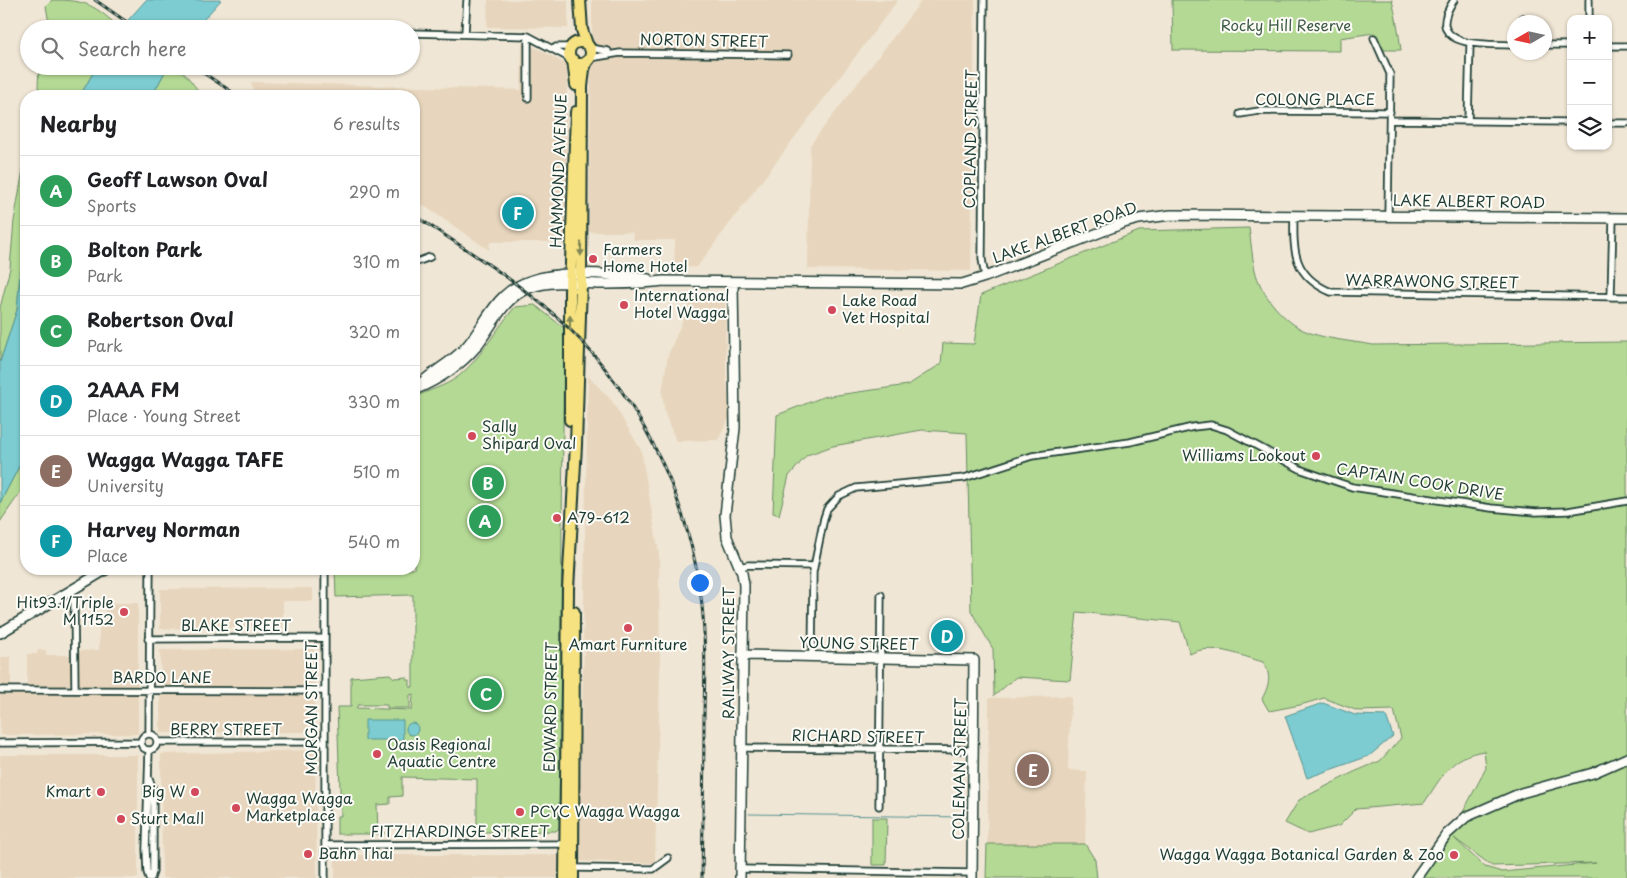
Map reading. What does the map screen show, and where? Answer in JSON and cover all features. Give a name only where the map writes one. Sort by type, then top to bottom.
[{"type":"highway","name":"HAMMOND AVENUE","points":[[576,279],[582,87],[588,53],[580,14],[580,0]]},
{"type":"highway","name":"HAMMOND AVENUE","points":[[576,279],[576,74],[572,60],[573,45],[580,14]]},
{"type":"highway","points":[[572,60],[581,64],[588,53],[581,42],[573,45]]},
{"type":"highway","name":"EDWARD STREET","points":[[565,878],[569,844],[568,589],[573,510],[570,402],[576,279]]},
{"type":"highway","name":"EDWARD STREET","points":[[569,844],[573,873]]},
{"type":"street","points":[[465,33],[467,0]]},
{"type":"street","name":"COPLAND STREET","points":[[984,0],[982,260],[985,278]]},
{"type":"street","points":[[1454,0],[1446,14],[1448,29],[1457,40],[1470,44],[1507,45]]},
{"type":"street","points":[[1589,0],[1589,15]]},
{"type":"street","points":[[420,33],[528,36],[551,46],[572,60]]},
{"type":"street","points":[[528,36],[528,98]]},
{"type":"street","points":[[1374,38],[1390,71],[1388,215]]},
{"type":"street","points":[[1468,121],[1470,44]]},
{"type":"street","points":[[551,46],[573,45]]},
{"type":"street","points":[[1552,45],[1567,45]]},
{"type":"street","points":[[1612,46],[1627,46]]},
{"type":"street","name":"NORTON STREET","points":[[588,53],[788,55]]},
{"type":"street","name":"NORTON STREET","points":[[588,53],[620,53]]},
{"type":"street","name":"COLONG PLACE","points":[[1240,114],[1259,111],[1390,112]]},
{"type":"street","points":[[1390,120],[1567,122]]},
{"type":"street","points":[[1612,123],[1627,123]]},
{"type":"street","name":"LAKE ALBERT ROAD","points":[[420,386],[446,370],[476,347],[505,305],[514,296],[537,286],[576,279],[954,284],[985,278],[1140,219],[1171,215],[1627,218]]},
{"type":"street","name":"WARRAWONG STREET","points":[[1294,215],[1293,243],[1297,261],[1307,277],[1331,292],[1627,297]]},
{"type":"street","points":[[1611,297],[1612,218]]},
{"type":"street","points":[[420,260],[426,256],[430,257]]},
{"type":"street","name":"RAILWAY STREET","points":[[733,282],[735,428],[725,516],[727,537],[740,567],[744,585],[740,874]]},
{"type":"street","name":"CAPTAIN COOK DRIVE","points":[[812,656],[814,566],[824,518],[827,509],[839,496],[856,488],[957,479],[973,476],[1032,456],[1130,442],[1193,427],[1211,425],[1227,430],[1302,470],[1352,487],[1491,508],[1536,512],[1568,511],[1627,501]]},
{"type":"street","points":[[740,567],[748,565],[814,566]]},
{"type":"street","points":[[0,633],[97,575]]},
{"type":"street","points":[[146,575],[149,587]]},
{"type":"street","points":[[149,734],[150,575]]},
{"type":"street","name":"MORGAN STREET","points":[[325,575],[325,878]]},
{"type":"street","points":[[69,592],[74,602],[74,690]]},
{"type":"street","points":[[879,806],[881,595]]},
{"type":"street","name":"BLAKE STREET","points":[[148,639],[325,638]]},
{"type":"street","name":"YOUNG STREET","points":[[742,655],[974,660]]},
{"type":"street","name":"COLEMAN STREET","points":[[972,875],[974,660]]},
{"type":"street","name":"BARDO LANE","points":[[0,690],[325,691]]},
{"type":"street","points":[[149,734],[154,736],[157,742],[154,749],[148,750],[143,747],[142,742],[145,736],[149,734]]},
{"type":"street","points":[[0,743],[142,742]]},
{"type":"street","name":"BERRY STREET","points":[[157,742],[325,742]]},
{"type":"street","name":"RICHARD STREET","points":[[742,748],[973,750]]},
{"type":"street","points":[[148,750],[146,872],[150,878]]},
{"type":"street","points":[[1416,878],[1447,834],[1466,818],[1521,793],[1587,775],[1627,758]]},
{"type":"street","name":"FITZHARDINGE STREET","points":[[326,845],[569,844]]},
{"type":"street","points":[[573,873],[653,869],[668,858]]},
{"type":"street","points":[[740,874],[972,875]]},
{"type":"shaded area","points":[[488,0],[568,0],[568,28],[487,27]]},
{"type":"shaded area","points":[[592,0],[898,0],[697,267],[674,268],[675,240],[634,240],[632,232],[589,232],[591,63],[593,60],[594,44],[592,40]]},
{"type":"shaded area","points":[[922,0],[975,0],[971,271],[808,269],[810,145]]},
{"type":"shaded area","points":[[522,43],[541,50],[567,65],[566,242],[490,242],[489,250],[420,203],[420,90],[253,90],[251,82],[521,90]]},
{"type":"shaded area","points":[[703,293],[720,293],[725,299],[726,376],[730,416],[718,440],[676,441],[665,414],[662,392],[668,355],[692,298]]},
{"type":"shaded area","points":[[588,376],[612,401],[641,450],[659,553],[660,673],[655,863],[578,861],[584,650],[588,650],[583,645]]},
{"type":"shaded area","points":[[313,588],[313,601],[283,601],[283,627],[160,629],[160,589]]},
{"type":"shaded area","points":[[105,603],[138,603],[138,683],[136,688],[77,687],[77,651],[99,650],[99,620],[105,620]]},
{"type":"shaded area","points":[[314,649],[315,689],[161,689],[160,650]]},
{"type":"shaded area","points":[[38,650],[46,650],[46,655],[72,655],[72,681],[67,687],[27,687],[27,654],[37,654]]},
{"type":"shaded area","points":[[1,657],[11,657],[11,688],[0,688]]},
{"type":"shaded area","points":[[0,693],[138,693],[138,734],[0,735]]},
{"type":"shaded area","points":[[160,693],[315,693],[314,732],[160,733]]},
{"type":"shaded area","points":[[1071,696],[1068,770],[1087,771],[1085,844],[987,844],[989,698]]},
{"type":"shaded area","name":"Wagga Wagga Marketplace","points":[[315,750],[317,878],[162,878],[161,754]]},
{"type":"shaded area","points":[[0,755],[138,755],[138,878],[0,878]]},
{"type":"shaded area","points":[[335,855],[558,855],[558,878],[335,878]]},
{"type":"green space","points":[[52,0],[74,1],[89,5],[110,20],[48,20],[46,6]]},
{"type":"green space","name":"Rocky Hill Reserve","points":[[1172,0],[1392,0],[1401,50],[1383,50],[1374,33],[1340,38],[1340,51],[1173,50]]},
{"type":"green space","points":[[39,75],[92,75],[83,90],[40,90]]},
{"type":"green space","points":[[163,75],[186,75],[198,90],[155,90]]},
{"type":"green space","points":[[20,187],[20,275],[17,310],[0,362],[0,308],[10,268],[14,221]]},
{"type":"green space","points":[[1249,228],[1255,270],[1266,296],[1279,312],[1293,324],[1301,329],[1327,337],[1373,345],[1627,342],[1627,878],[1421,878],[1451,835],[1486,768],[1484,751],[1463,758],[1448,769],[1424,803],[1356,809],[1339,826],[1308,834],[1285,823],[1299,800],[1380,761],[1401,738],[1394,710],[1358,711],[1324,698],[1269,711],[1262,699],[1268,680],[1268,672],[1263,662],[1217,650],[1207,649],[1190,654],[1180,622],[1077,612],[1070,680],[1016,677],[994,696],[993,649],[971,611],[967,433],[922,430],[833,446],[807,455],[789,476],[779,515],[773,513],[777,415],[823,397],[908,385],[941,364],[943,343],[974,344],[981,295],[1139,231]],"holes":[[[1454,838],[1492,866],[1596,863],[1502,872],[1485,867]]]},
{"type":"green space","points":[[535,305],[564,328],[559,828],[556,831],[480,832],[477,825],[477,779],[402,777],[402,796],[390,797],[390,804],[377,805],[378,832],[384,832],[384,834],[337,834],[337,816],[341,816],[337,707],[351,707],[351,677],[390,674],[394,678],[407,677],[407,680],[410,680],[410,687],[413,687],[413,595],[336,597],[335,575],[420,575],[420,395],[447,383],[467,369],[515,307]],"holes":[[[413,694],[412,710],[356,708],[358,705],[387,705],[387,708],[410,708],[410,695]]]},
{"type":"green space","points":[[20,465],[20,493],[0,522],[0,503]]},
{"type":"green space","points":[[872,818],[887,818],[886,865],[872,865]]},
{"type":"green space","points":[[987,844],[1085,844],[1095,860],[1097,878],[986,878]]},
{"type":"water","points":[[146,0],[221,0],[203,20],[128,20]]},
{"type":"water","points":[[92,75],[163,75],[155,90],[83,90]]},
{"type":"water","points":[[20,275],[20,465],[0,503],[0,362],[17,310]]},
{"type":"water","points":[[1323,703],[1355,715],[1386,716],[1393,736],[1369,756],[1307,778],[1285,716]]},
{"type":"water","points":[[365,720],[403,720],[403,740],[365,740]]},
{"type":"water","points":[[412,723],[418,729],[412,735],[406,729]]},
{"type":"waterway","points":[[749,814],[964,817]]},
{"type":"railway","points":[[95,0],[124,20]]},
{"type":"railway","points":[[206,75],[229,90]]},
{"type":"railway","points":[[420,219],[523,289],[557,317],[585,345],[610,375],[632,407],[668,476],[682,513],[692,551],[700,589],[703,620],[705,667],[702,878]]},
{"type":"place","name":"Harvey Norman","points":[[518,213]]},
{"type":"place","name":"Farmers Home Hotel","points":[[593,259]]},
{"type":"place","name":"International Hotel Wagga","points":[[624,305]]},
{"type":"place","name":"Lake Road Vet Hospital","points":[[832,310]]},
{"type":"place","name":"Sally Shipard Oval","points":[[472,436]]},
{"type":"place","name":"Williams Lookout","points":[[1316,456]]},
{"type":"place","name":"Bolton Park","points":[[488,483]]},
{"type":"place","name":"A79-612","points":[[557,518]]},
{"type":"place","name":"Geoff Lawson Oval","points":[[485,521]]},
{"type":"place","name":"Hit93.1/Triple M 1152","points":[[124,612]]},
{"type":"place","name":"Amart Furniture","points":[[628,628]]},
{"type":"place","name":"2AAA FM","points":[[947,636]]},
{"type":"place","name":"Robertson Oval","points":[[486,694]]},
{"type":"place","name":"Oasis Regional Aquatic Centre","points":[[377,754]]},
{"type":"place","name":"Wagga Wagga TAFE","points":[[1033,770]]},
{"type":"place","name":"Kmart","points":[[101,792]]},
{"type":"place","name":"Big W","points":[[195,792]]},
{"type":"place","name":"Wagga Wagga Marketplace","points":[[236,808]]},
{"type":"place","name":"PCYC Wagga Wagga","points":[[520,812]]},
{"type":"place","name":"Sturt Mall","points":[[121,819]]},
{"type":"place","name":"Bahn Thai","points":[[308,854]]},
{"type":"place","name":"Wagga Wagga Botanical Garden & Zoo","points":[[1454,855]]}]
